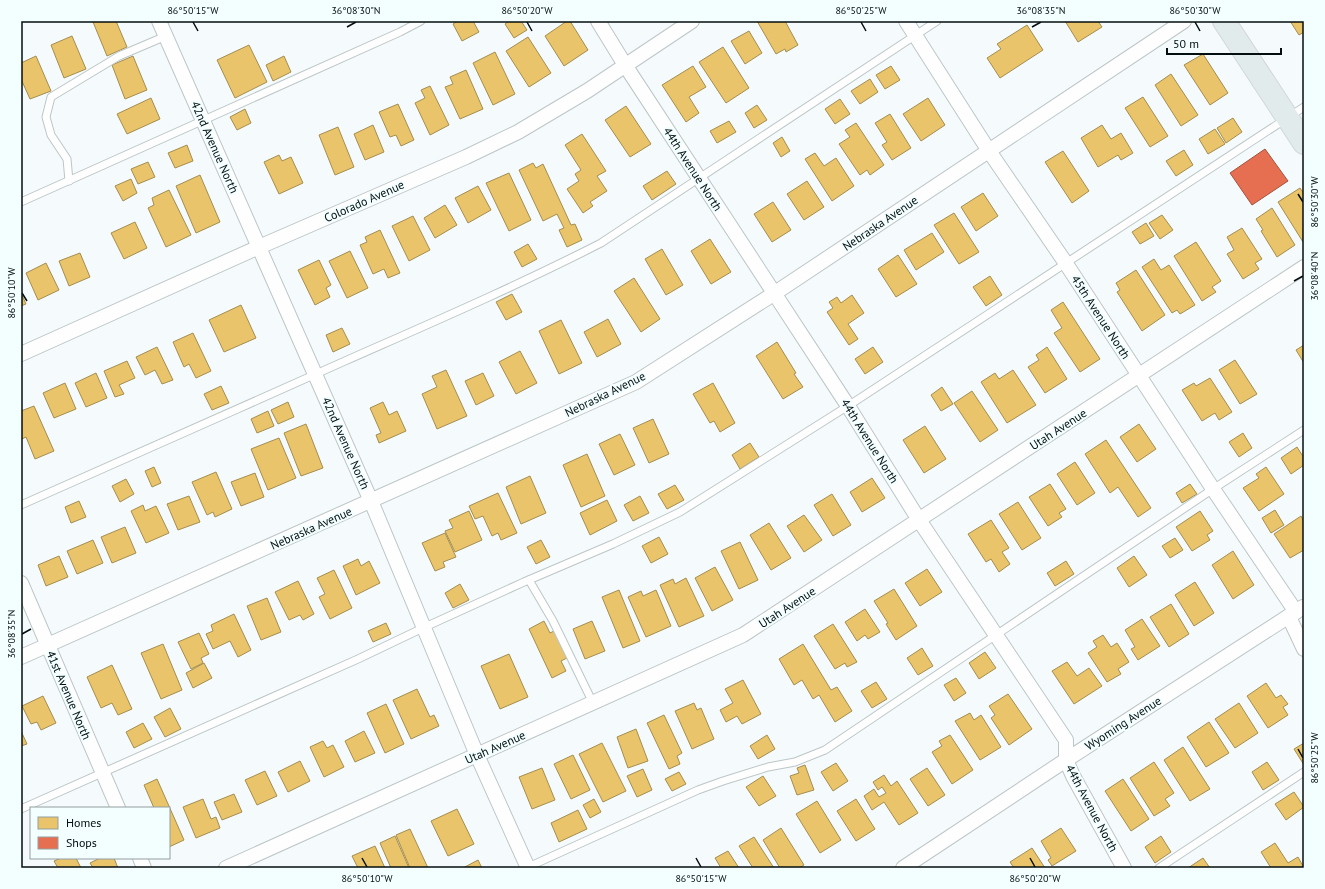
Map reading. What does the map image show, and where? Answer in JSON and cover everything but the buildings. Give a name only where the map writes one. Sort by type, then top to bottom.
[{"type":"main road","points":[[1224,21],[1296,113],[1304,143]]},
{"type":"street","name":"42nd Avenue North","points":[[159,21],[371,501],[477,755],[527,868]]},
{"type":"street","name":"44th Avenue North","points":[[598,21],[625,65],[848,406],[919,520],[1066,740],[1066,760],[1073,776],[1124,868]]},
{"type":"street","name":"Colorado Avenue","points":[[21,354],[259,247],[466,157],[518,132],[587,91],[692,21]]},
{"type":"street","name":"45th Avenue North","points":[[906,21],[989,151],[1065,262],[1213,489],[1296,612],[1304,649]]},
{"type":"street","name":"Nebraska Avenue","points":[[21,657],[636,382],[775,293],[1184,21]]},
{"type":"street","name":"Utah Avenue","points":[[226,868],[743,635],[1304,268]]},
{"type":"street","name":"41st Avenue North","points":[[21,583],[118,807]]},
{"type":"street","name":"Wyoming Avenue","points":[[903,868],[1066,760],[1296,612]]},
{"type":"lane","points":[[21,202],[400,32],[420,21]]},
{"type":"lane","points":[[21,505],[513,286],[601,243],[937,21]]},
{"type":"lane","points":[[69,181],[67,159],[51,135],[46,117],[51,97],[119,56],[166,36]]},
{"type":"lane","points":[[21,809],[358,659],[424,627],[613,544],[680,512],[848,406],[1065,262],[1296,113]]},
{"type":"lane","points":[[527,868],[698,790],[768,768],[795,762],[825,750],[1213,489],[1304,430]]},
{"type":"lane","points":[[529,580],[553,621],[593,703]]},
{"type":"lane","points":[[1159,868],[1304,772]]}]
